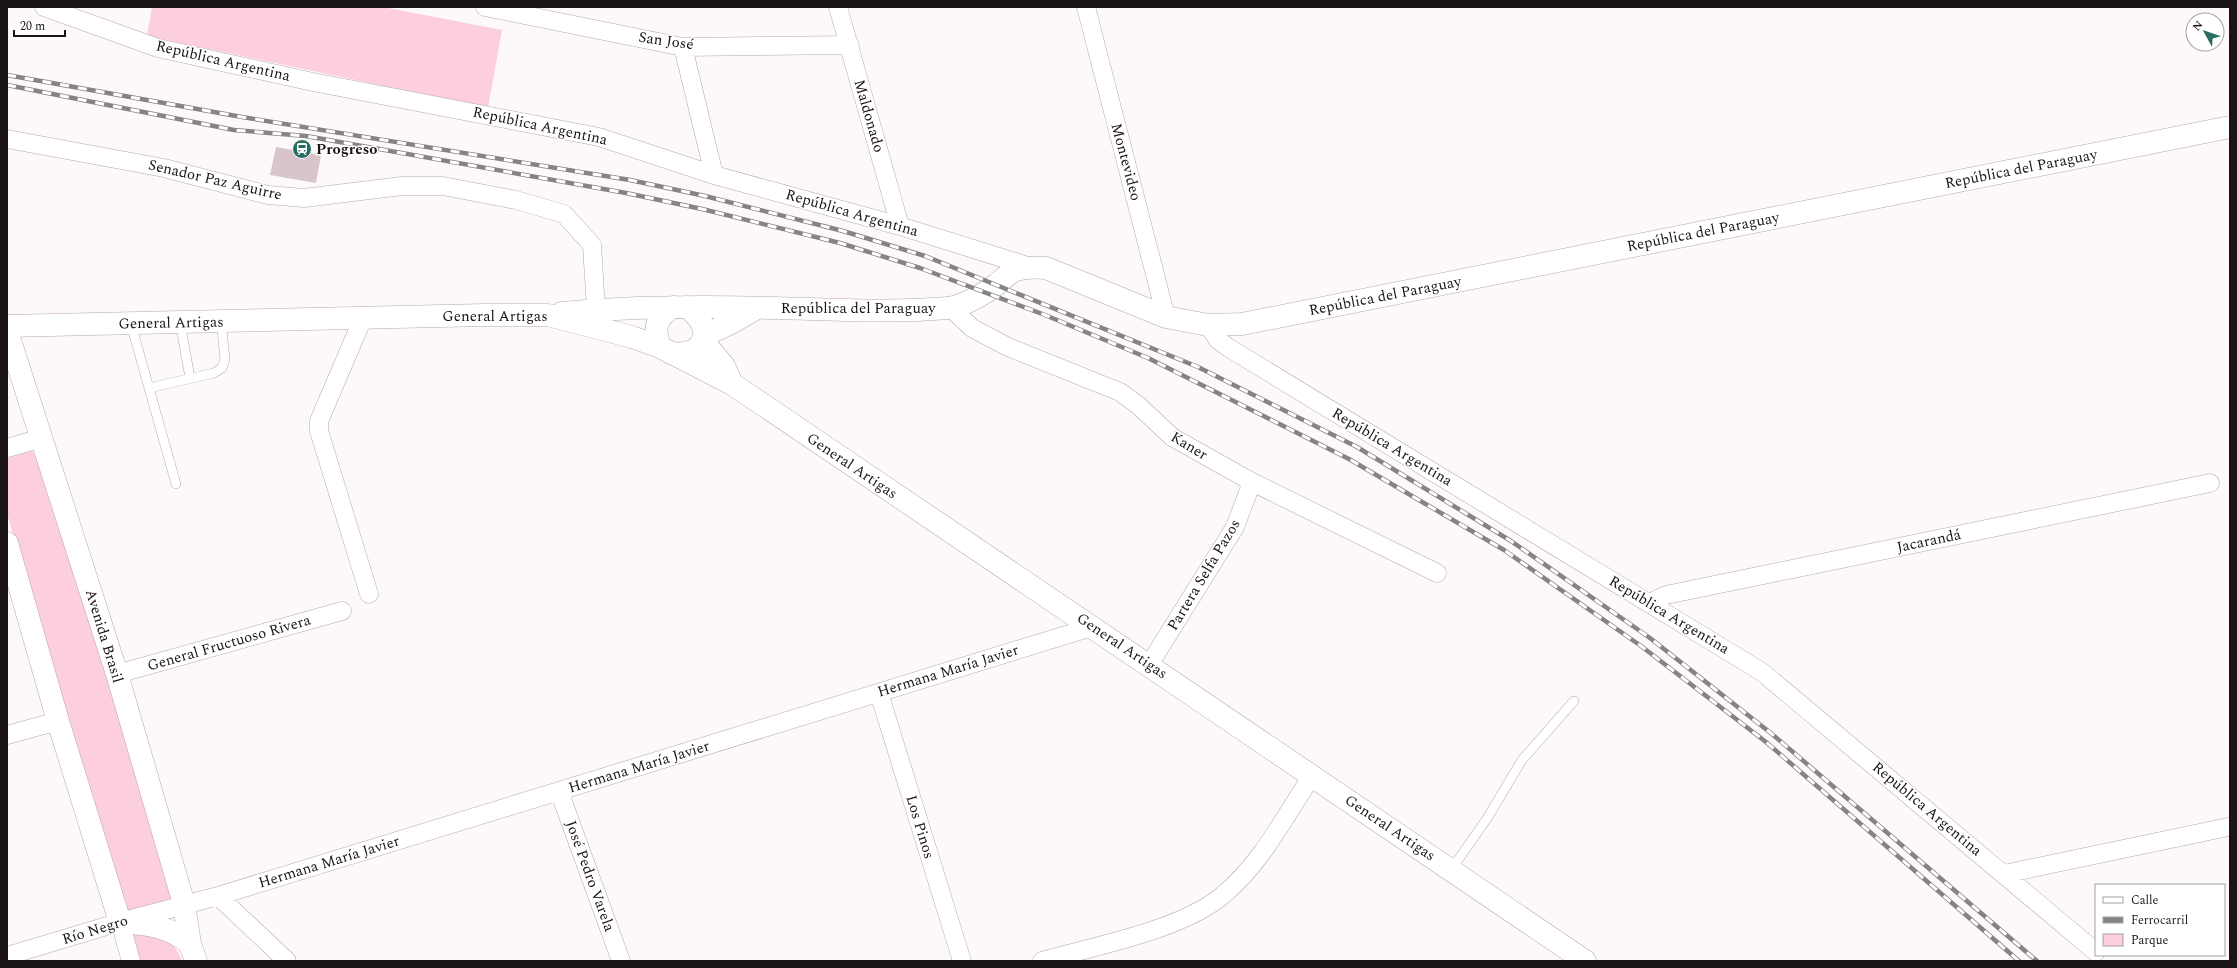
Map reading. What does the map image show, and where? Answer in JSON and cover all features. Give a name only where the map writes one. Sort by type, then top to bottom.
[{"type":"street","name":"República Argentina","points":[[44,7],[158,48],[313,82],[599,137],[714,175],[900,226],[1031,267]]},
{"type":"street","name":"San José","points":[[485,7],[683,46],[850,45]]},
{"type":"street","name":"Maldonado","points":[[838,7],[900,226]]},
{"type":"street","name":"Montevideo","points":[[1086,7],[1166,316]]},
{"type":"street","points":[[683,46],[714,175]]},
{"type":"street","name":"República del Paraguay","points":[[548,315],[596,310],[680,307],[758,307],[878,311],[950,308],[967,302],[1015,270],[1031,267],[1046,268],[1166,316],[1208,325],[1242,324],[2230,127]]},
{"type":"street","name":"Senador Paz Aguirre","points":[[7,139],[164,168],[268,195],[304,198],[402,186],[443,186],[516,200],[564,214],[592,245],[596,310]]},
{"type":"street","points":[[728,375],[704,338],[703,322],[696,314],[680,307],[664,313],[657,323],[656,336],[666,350],[682,355],[694,350],[704,338],[758,307]]},
{"type":"street","name":"Kaner","points":[[950,308],[972,328],[1008,347],[1120,392],[1139,406],[1172,438],[1252,482],[1437,573]]},
{"type":"street","name":"General Artigas","points":[[7,326],[548,315],[666,350],[728,375],[1149,665],[1586,961]]},
{"type":"street","points":[[363,318],[319,421],[319,431],[369,594]]},
{"type":"street","points":[[728,375],[727,337],[731,323]]},
{"type":"street","name":"República Argentina","points":[[1208,325],[1218,340],[1229,348],[1762,672],[2095,951]]},
{"type":"street","name":"Avenida Brasil","points":[[9,342],[42,438],[116,674],[184,904],[193,953]]},
{"type":"street","points":[[7,448],[42,438]]},
{"type":"street","name":"Partera Selfa Pazos","points":[[1149,665],[1235,528],[1252,482]]},
{"type":"street","name":"Jacarandá","points":[[1650,603],[1666,595],[2210,483]]},
{"type":"street","points":[[7,543],[58,721],[131,961]]},
{"type":"street","name":"General Fructuoso Rivera","points":[[116,674],[342,611]]},
{"type":"street","name":"Hermana María Javier","points":[[184,904],[218,896],[1092,626]]},
{"type":"street","name":"Los Pinos","points":[[879,693],[962,961]]},
{"type":"street","points":[[7,735],[58,721]]},
{"type":"street","points":[[1042,961],[1171,924],[1201,910],[1223,895],[1242,876],[1264,848],[1312,776]]},
{"type":"street","name":"José Pedro Varela","points":[[559,791],[621,961]]},
{"type":"street","points":[[2004,874],[2228,827]]},
{"type":"street","points":[[218,896],[287,961]]},
{"type":"street","name":"Río Negro","points":[[7,956],[184,904]]},
{"type":"street","name":"Avenida Brasil","points":[[120,922],[165,928],[179,934],[193,953]]},
{"type":"lane","points":[[180,322],[190,378]]},
{"type":"lane","points":[[149,388],[214,373],[222,368],[225,359],[221,322]]},
{"type":"lane","points":[[131,324],[176,484]]},
{"type":"lane","points":[[1451,870],[1488,817],[1522,760],[1574,701]]},
{"type":"green space","points":[[152,7],[383,7],[502,30],[488,108],[147,36]]},
{"type":"green space","points":[[31,451],[37,454],[174,895],[171,901],[132,913],[126,910],[7,514],[7,458]]},
{"type":"green space","points":[[135,932],[157,936],[169,942],[179,953],[182,961],[136,961],[130,939]]},
{"type":"building","points":[[276,147],[321,155],[316,183],[270,175]]},
{"type":"railway","points":[[7,75],[242,117],[630,180],[705,196],[843,231],[925,256],[1198,367],[1357,447],[1511,541],[1650,638],[1772,734],[2037,961]]},
{"type":"railway","points":[[7,85],[234,130],[306,136],[626,193],[702,209],[840,243],[920,268],[1045,315],[1148,358],[1349,459],[1504,550],[1641,646],[1766,742],[2019,961]]},
{"type":"place","name":"Progreso","points":[[302,149]]}]
